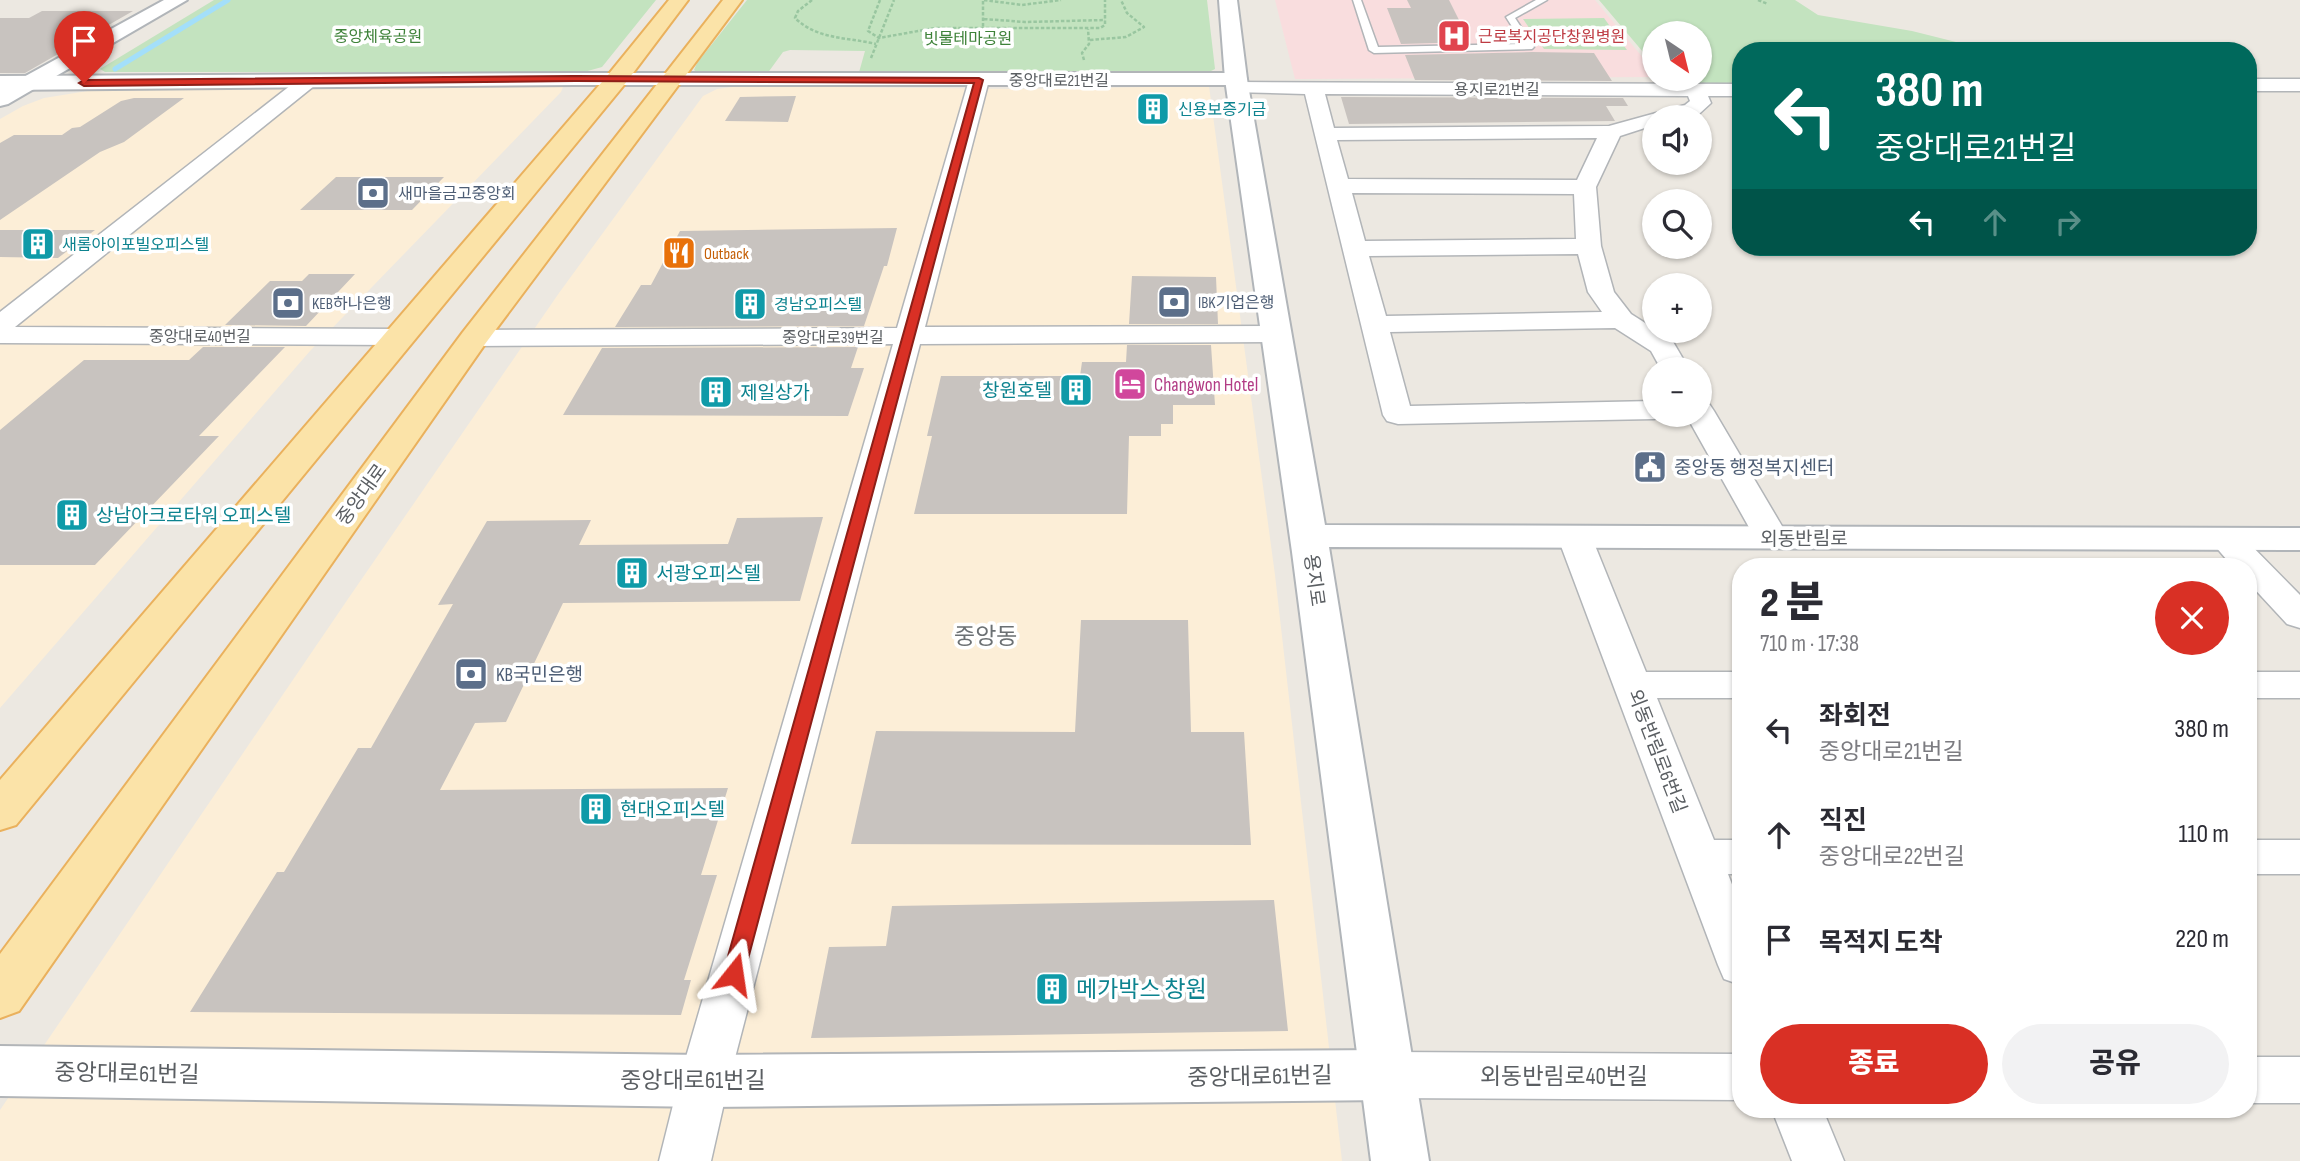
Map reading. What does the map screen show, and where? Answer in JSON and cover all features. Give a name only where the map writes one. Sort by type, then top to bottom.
[{"type":"main road","points":[[0,99],[178,0]]},
{"type":"main road","points":[[0,811],[400,337],[679,0]]},
{"type":"main road","name":"중앙대로","points":[[0,995],[474,338],[733,0]]},
{"type":"main road","name":"용지로","points":[[1228,0],[1237,84],[1308,536],[1400,1161]]},
{"type":"main road","name":"중앙대로21번길","points":[[0,83],[616,79],[1237,84]]},
{"type":"main road","name":"외동반림로","points":[[1308,536],[2300,539]]},
{"type":"main road","name":"중앙대로61번길","points":[[0,1071],[705,1081],[1387,1074]]},
{"type":"street","points":[[685,1161],[979,80]]},
{"type":"street","points":[[0,325],[307,82]]},
{"type":"street","name":"용지로21번길","points":[[1237,84],[1313,88],[1642,90]]},
{"type":"street","points":[[2257,85],[2300,85]]},
{"type":"street","points":[[1313,88],[1398,415],[1642,410]]},
{"type":"street","name":"용지로21번길","points":[[1712,90],[1732,90]]},
{"type":"street","points":[[1325,134],[1611,132],[1642,122]]},
{"type":"street","points":[[1611,132],[1585,187],[1589,246],[1601,292],[1621,320],[1662,346],[1668,357]]},
{"type":"street","points":[[1339,186],[1585,187]]},
{"type":"street","points":[[1355,249],[1589,246]]},
{"type":"street","points":[[1374,324],[1621,320]]},
{"type":"street","name":"중앙대로39번길","points":[[474,338],[1276,334]]},
{"type":"street","name":"중앙대로40번길","points":[[0,335],[400,337]]},
{"type":"street","points":[[1708,427],[1772,538]]},
{"type":"street","name":"외동반림로6번길","points":[[1575,538],[1732,942]]},
{"type":"street","points":[[2226,539],[2244,558]]},
{"type":"street","points":[[2257,571],[2300,616]]},
{"type":"street","points":[[1632,685],[1732,685]]},
{"type":"street","points":[[2257,685],[2300,685]]},
{"type":"street","points":[[1699,857],[1732,857]]},
{"type":"street","points":[[2257,857],[2300,857]]},
{"type":"street","name":"외동반림로40번길","points":[[1387,1074],[1732,1077]]},
{"type":"street","points":[[2257,1080],[2300,1080]]},
{"type":"street","points":[[1801,1118],[1818,1161]]},
{"type":"lane","points":[[1357,0],[1374,50],[1529,47],[1510,17],[1543,0]]},
{"type":"path","points":[[812,0],[798,11],[795,18],[799,23],[826,36],[876,44]]},
{"type":"path","points":[[880,0],[868,32],[879,38],[924,28],[1094,29],[1104,27],[1105,0]]},
{"type":"path","points":[[860,81],[894,0]]},
{"type":"path","points":[[983,28],[983,0],[1009,5],[1061,0]]},
{"type":"path","points":[[1037,0],[1045,3]]},
{"type":"path","points":[[1090,40],[1120,37],[1141,31],[1144,27],[1128,13],[1121,0]]},
{"type":"path","points":[[1758,0],[1769,4]]},
{"type":"path","points":[[984,19],[1034,22],[1105,20]]},
{"type":"shaded area","name":"근로복지공단창원병원","points":[[1275,0],[1595,0],[1642,57],[1642,77],[1295,79]]},
{"type":"shaded area","points":[[740,86],[1022,89],[1209,86],[1275,575],[1342,1161],[0,1161],[0,1110],[350,596],[559,293],[703,96],[717,89]]},
{"type":"shaded area","points":[[563,87],[310,351],[0,708],[0,119],[44,98],[100,89]]},
{"type":"green space","name":"중앙체육공원","points":[[214,0],[656,0],[602,67],[584,72],[105,72],[100,69]]},
{"type":"green space","name":"빗물테마공원","points":[[747,0],[1207,0],[1215,69],[1205,74],[858,76],[865,51],[790,50],[783,52],[767,74],[699,74],[694,70],[697,63]]},
{"type":"green space","points":[[1599,0],[1795,0],[1818,15],[1912,31],[1956,42],[1732,42],[1732,88],[1712,88],[1712,21],[1642,21],[1642,51]]},
{"type":"green space","points":[[1604,18],[1627,50],[1544,49],[1523,19]]},
{"type":"building","points":[[1407,0],[1449,0],[1470,42],[1401,44],[1387,8],[1411,8]]},
{"type":"building","points":[[42,11],[133,11],[25,73],[0,73],[0,18],[29,18]]},
{"type":"building","points":[[1594,53],[1612,81],[1415,80],[1405,55]]},
{"type":"building","points":[[796,96],[788,122],[725,121],[740,97]]},
{"type":"building","points":[[1341,97],[1623,98],[1628,106],[1606,106],[1615,121],[1349,124]]},
{"type":"building","points":[[134,98],[184,98],[124,142],[100,152],[0,220],[0,143],[14,135],[62,135],[121,101]]},
{"type":"building","name":"새마을금고중앙회","points":[[336,177],[444,177],[412,210],[300,210]]},
{"type":"building","points":[[897,228],[887,266],[884,266],[864,326],[615,327],[641,285],[651,285],[680,231]]},
{"type":"building","name":"새롬아이포빌오피스텔","points":[[0,230],[95,230],[58,258],[0,257]]},
{"type":"building","name":"KEB하나은행","points":[[309,274],[355,274],[306,326],[225,325],[270,281],[302,281]]},
{"type":"building","name":"IBK기업은행","points":[[1132,276],[1216,277],[1218,324],[1129,324]]},
{"type":"building","points":[[1127,345],[1211,345],[1215,405],[1173,405],[1173,424],[1161,424],[1161,436],[1129,436],[1127,514],[914,514],[932,436],[927,436],[941,376],[1080,376],[1082,362],[1126,362]]},
{"type":"building","points":[[203,347],[285,347],[199,436],[219,436],[95,565],[0,565],[0,430],[84,360],[189,360]]},
{"type":"building","name":"제일상가","points":[[858,347],[851,368],[864,368],[848,416],[563,415],[602,348]]},
{"type":"building","points":[[823,517],[800,601],[563,603],[506,722],[475,723],[440,790],[728,788],[701,875],[717,875],[684,980],[691,980],[681,1015],[190,1012],[277,872],[284,872],[358,748],[371,748],[453,604],[438,605],[487,521],[591,520],[579,545],[728,544],[737,518]]},
{"type":"building","points":[[1081,620],[1188,620],[1191,732],[1244,732],[1251,845],[851,844],[876,731],[1075,732]]},
{"type":"building","name":"메가박스 창원","points":[[1274,900],[1288,1031],[811,1038],[829,947],[886,946],[892,906]]},
{"type":"waterway","points":[[115,69],[228,0]]},
{"type":"place","name":"근로복지공단창원병원","points":[[1454,36]]},
{"type":"place","name":"신용보증기금","points":[[1153,109]]},
{"type":"place","name":"새마을금고중앙회","points":[[373,193]]},
{"type":"place","name":"새롬아이포빌오피스텔","points":[[38,244]]},
{"type":"place","name":"Outback","points":[[679,253]]},
{"type":"place","name":"IBK기업은행","points":[[1174,302]]},
{"type":"place","name":"KEB하나은행","points":[[288,303]]},
{"type":"place","name":"경남오피스텔","points":[[750,304]]},
{"type":"place","name":"Changwon Hotel","points":[[1130,384]]},
{"type":"place","name":"창원호텔","points":[[1076,390]]},
{"type":"place","name":"제일상가","points":[[716,392]]},
{"type":"place","name":"중앙동 행정복지센터","points":[[1650,467]]},
{"type":"place","name":"상남아크로타워 오피스텔","points":[[72,515]]},
{"type":"place","name":"서광오피스텔","points":[[632,573]]},
{"type":"place","name":"KB국민은행","points":[[471,674]]},
{"type":"place","name":"현대오피스텔","points":[[596,809]]},
{"type":"place","name":"메가박스 창원","points":[[1052,989]]},
{"type":"district","name":"중앙동","points":[[986,636]]},
{"type":"route","points":[[84,83],[575,79],[979,80],[734,974]]}]
